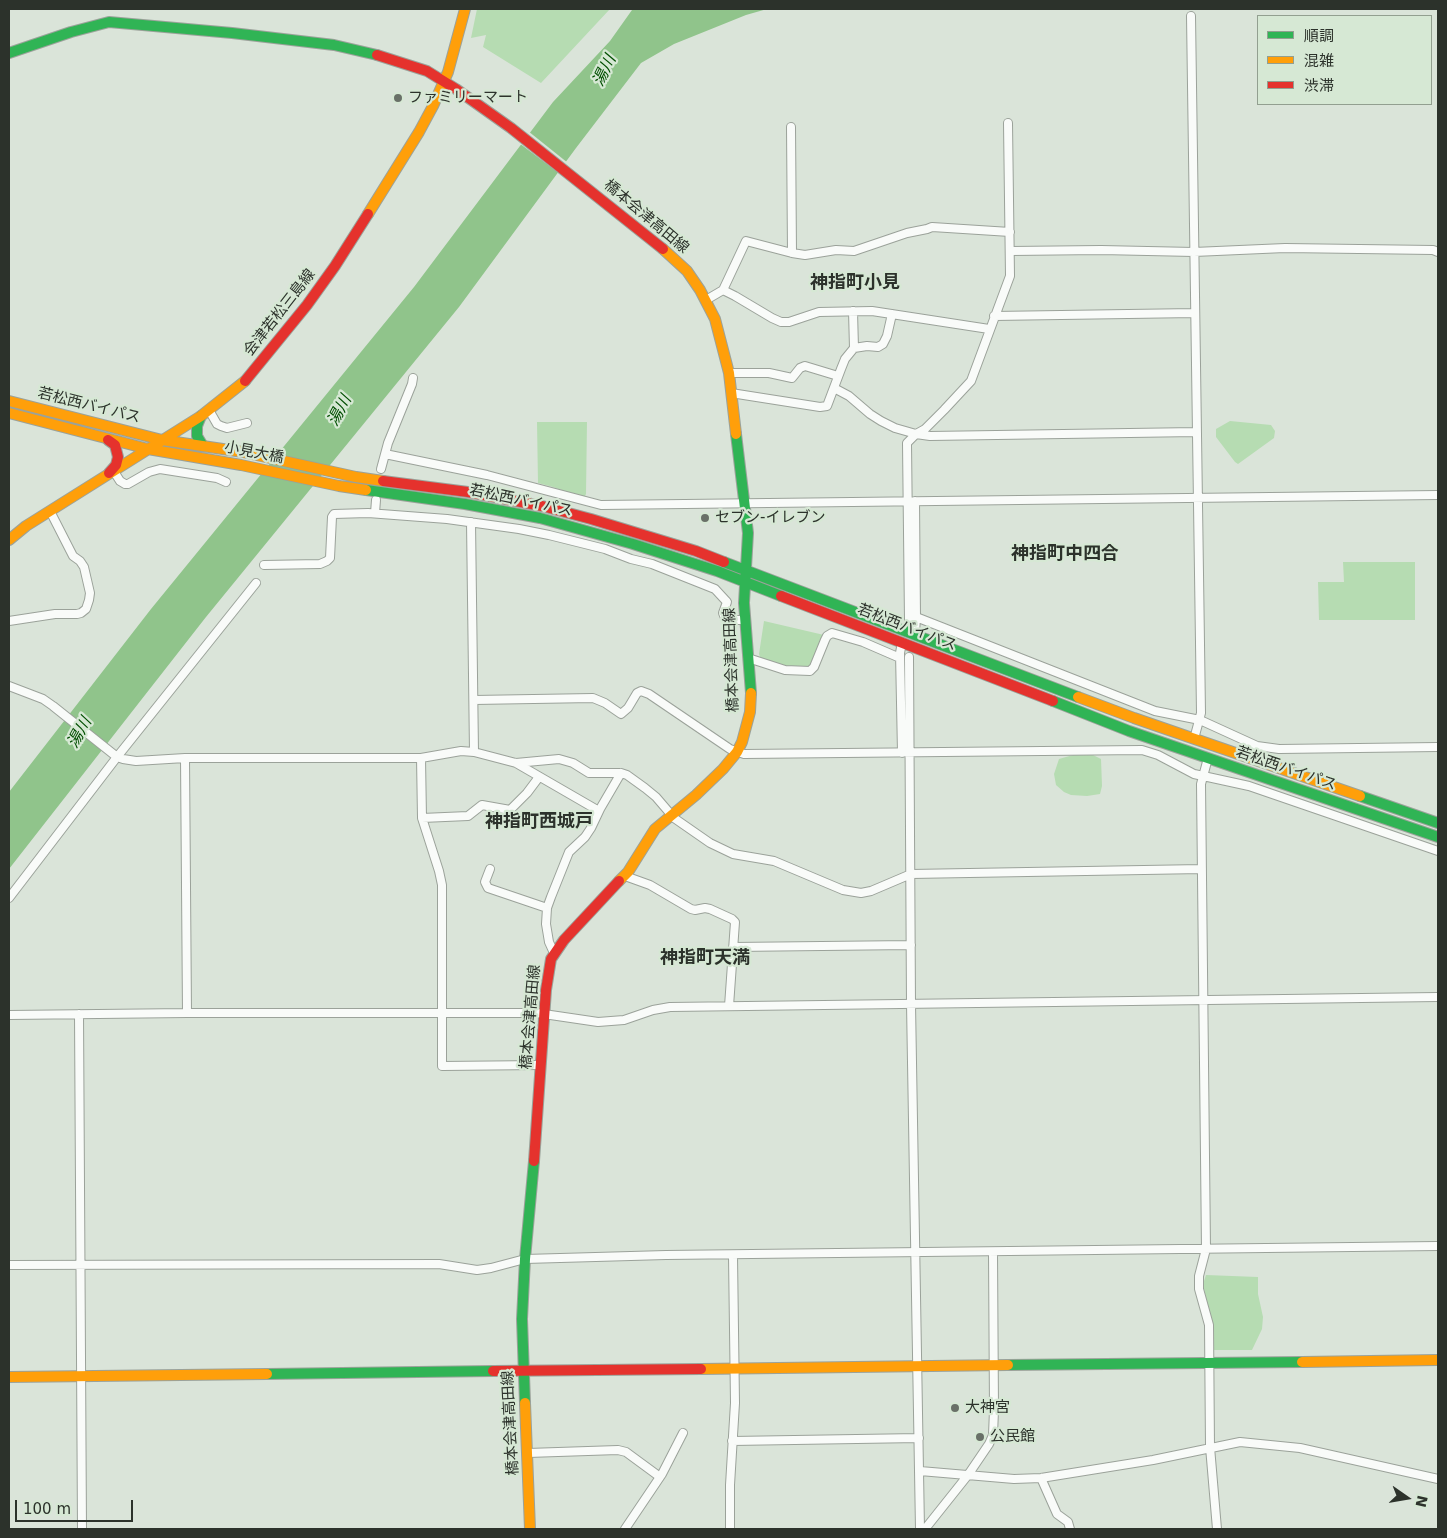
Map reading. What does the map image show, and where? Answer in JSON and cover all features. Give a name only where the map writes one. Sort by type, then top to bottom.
[{"type":"main road","name":"会津若松三島線","points":[[9,540],[26,526],[205,413],[249,377],[307,305],[335,266],[419,132],[444,81],[465,9]]},
{"type":"main road","name":"橋本会津高田線","points":[[9,53],[109,22],[232,33],[334,45],[366,51],[427,71],[511,128],[670,254],[687,271],[706,300],[719,332],[732,393],[748,533],[745,582],[751,694],[750,712],[744,737],[737,752],[711,782],[671,814],[650,835],[625,876],[554,953],[548,977],[525,1259],[522,1319],[530,1529]]},
{"type":"main road","name":"若松西バイパス","points":[[9,401],[162,440]]},
{"type":"main road","name":"若松西バイパス","points":[[9,413],[148,449]]},
{"type":"main road","points":[[203,446],[197,436],[197,426],[205,413]]},
{"type":"main road","points":[[108,440],[115,445],[118,457],[116,465],[111,472]]},
{"type":"main road","name":"小見大橋","points":[[162,440],[243,452],[356,477]]},
{"type":"main road","name":"小見大橋","points":[[148,449],[241,465],[354,488]]},
{"type":"main road","name":"若松西バイパス","points":[[356,477],[468,492],[542,506],[662,540],[746,570],[1134,718],[1438,823]]},
{"type":"main road","name":"若松西バイパス","points":[[354,488],[465,504],[540,518],[641,546],[745,582],[1129,731],[1438,837]]},
{"type":"main road","points":[[9,1377],[1438,1360]]},
{"type":"street","points":[[1191,16],[1200,720],[1194,739]]},
{"type":"street","points":[[915,634],[907,501],[907,443],[916,434],[925,429],[971,381],[1010,276],[1008,124]]},
{"type":"street","points":[[791,127],[792,253]]},
{"type":"street","points":[[706,300],[723,290],[746,241],[806,255],[836,250],[854,250],[932,227],[1010,232]]},
{"type":"street","points":[[1011,251],[1194,252],[1285,248],[1436,251],[1438,242]]},
{"type":"street","points":[[723,290],[781,322],[788,322],[819,312],[872,311],[989,329]]},
{"type":"street","points":[[852,311],[854,348]]},
{"type":"street","points":[[994,316],[1195,313]]},
{"type":"street","points":[[732,393],[823,408],[830,402],[845,359],[854,348],[878,347],[883,344],[887,336],[892,314]]},
{"type":"street","points":[[729,374],[769,373],[792,378],[800,368],[805,366],[838,376]]},
{"type":"street","points":[[381,469],[413,378]]},
{"type":"street","points":[[834,388],[849,396],[881,421],[896,428],[930,436],[1196,432]]},
{"type":"street","points":[[205,413],[217,424],[227,428],[247,423]]},
{"type":"street","points":[[385,454],[487,475],[598,504],[745,504],[1197,496],[1438,495]]},
{"type":"street","points":[[111,472],[125,484],[160,469],[217,478],[226,482]]},
{"type":"street","points":[[375,513],[376,500]]},
{"type":"street","points":[[913,619],[916,501]]},
{"type":"street","points":[[9,621],[55,614],[77,614],[86,609],[90,593],[84,567],[74,556],[50,511]]},
{"type":"street","points":[[264,565],[320,564],[327,561],[330,558],[332,517],[334,514],[375,513],[471,522],[557,537],[605,549],[631,559],[652,564],[711,587],[727,602],[723,613],[725,618],[730,620],[746,620]]},
{"type":"street","points":[[471,522],[474,752]]},
{"type":"street","points":[[9,898],[117,757],[256,583]]},
{"type":"street","points":[[913,619],[1155,711],[1200,720],[1252,744],[1279,749],[1438,747]]},
{"type":"street","points":[[748,658],[785,670],[810,671],[814,667],[827,636],[832,633],[863,642],[900,658]]},
{"type":"street","points":[[902,642],[900,658],[911,874],[920,1529]]},
{"type":"street","points":[[906,753],[909,657]]},
{"type":"street","points":[[9,686],[35,696],[53,706],[123,760],[185,758],[421,758],[460,751],[474,752],[516,763],[599,811]]},
{"type":"street","points":[[474,700],[593,698],[605,703],[621,714],[628,708],[636,693],[641,692],[649,694],[730,749],[744,754],[1142,750],[1158,755],[1202,776],[1249,786],[1438,851]]},
{"type":"street","points":[[185,758],[187,1013]]},
{"type":"street","points":[[421,758],[422,818],[442,885],[442,1066],[542,1065]]},
{"type":"street","points":[[1208,758],[1202,776],[1206,1248],[1199,1276],[1199,1289],[1209,1325],[1210,1447],[1217,1529]]},
{"type":"street","points":[[516,763],[559,760],[573,763],[589,773],[621,773],[645,788],[671,814],[710,843],[733,854],[774,862],[843,890],[867,892],[911,874],[1202,869]]},
{"type":"street","points":[[554,953],[549,942],[546,908],[569,852],[585,837],[591,828],[621,773]]},
{"type":"street","points":[[422,818],[468,816],[482,804],[510,810],[527,793],[539,777]]},
{"type":"street","points":[[490,869],[485,882],[488,888],[546,908]]},
{"type":"street","points":[[625,876],[650,885],[691,909],[710,909],[735,922],[729,1006]]},
{"type":"street","points":[[733,948],[911,945]]},
{"type":"street","points":[[9,1015],[537,1013],[598,1022],[624,1020],[653,1010],[670,1007],[1438,997]]},
{"type":"street","points":[[79,1014],[82,1529]]},
{"type":"street","points":[[9,1265],[439,1264],[477,1270],[525,1259],[666,1255],[733,1256],[1438,1246]]},
{"type":"street","points":[[925,1529],[968,1475],[989,1444],[993,1434],[993,1252]]},
{"type":"street","points":[[730,1529],[730,1485],[735,1403],[733,1256]]},
{"type":"street","points":[[625,1529],[660,1477],[683,1433]]},
{"type":"street","points":[[732,1442],[919,1438]]},
{"type":"street","points":[[920,1471],[1014,1479],[1041,1478],[1153,1460],[1240,1442],[1300,1448],[1438,1479]]},
{"type":"street","points":[[528,1453],[618,1450],[626,1452],[660,1477]]},
{"type":"street","points":[[1041,1478],[1057,1514],[1068,1522],[1070,1529]]},
{"type":"shaded area","points":[[477,9],[610,9],[541,83],[483,47],[486,35],[471,38]]},
{"type":"shaded area","points":[[1230,421],[1271,425],[1275,431],[1274,438],[1238,464],[1216,437],[1216,429]]},
{"type":"shaded area","points":[[537,422],[587,422],[586,494],[584,498],[538,483]]},
{"type":"shaded area","points":[[1343,562],[1415,562],[1415,620],[1319,620],[1318,582],[1344,582]]},
{"type":"shaded area","points":[[764,621],[824,635],[815,663],[807,669],[775,666],[760,657]]},
{"type":"shaded area","points":[[1073,755],[1093,755],[1101,759],[1102,786],[1100,794],[1087,796],[1071,795],[1056,785],[1054,774],[1059,759]]},
{"type":"shaded area","points":[[1206,1275],[1258,1277],[1258,1294],[1263,1317],[1262,1329],[1252,1350],[1214,1350],[1211,1322],[1203,1284]]},
{"type":"water","name":"湯川","points":[[767,9],[746,15],[674,44],[641,63],[459,307],[206,617],[9,869],[9,792],[151,609],[414,287],[553,102],[610,41],[632,10]]},
{"type":"pier","points":[[528,131],[568,163],[560,174],[519,143]]},
{"type":"traffic: fast","points":[[9,53],[71,32],[109,22],[232,33],[334,45],[377,55]]},
{"type":"traffic: fast","points":[[201,416],[197,426],[197,436],[203,446]]},
{"type":"traffic: fast","points":[[736,434],[748,533],[744,603],[751,693]]},
{"type":"traffic: fast","points":[[366,490],[465,504],[540,518],[633,544],[717,571],[781,596]]},
{"type":"traffic: fast","points":[[724,562],[1078,697]]},
{"type":"traffic: fast","points":[[1053,701],[1129,731],[1438,837]]},
{"type":"traffic: fast","points":[[1360,796],[1438,823]]},
{"type":"traffic: fast","points":[[525,1403],[522,1319],[525,1259],[534,1161]]},
{"type":"traffic: fast","points":[[1008,1365],[1302,1362]]},
{"type":"traffic: fast","points":[[267,1374],[493,1371]]},
{"type":"traffic: slow","points":[[368,214],[433,106],[448,72],[465,9]]},
{"type":"traffic: slow","points":[[663,249],[687,271],[700,290],[715,319],[729,373],[736,434]]},
{"type":"traffic: slow","points":[[9,540],[26,526],[201,416],[245,381]]},
{"type":"traffic: slow","points":[[9,401],[162,440],[243,452],[356,477],[383,481]]},
{"type":"traffic: slow","points":[[9,413],[148,449],[366,490]]},
{"type":"traffic: slow","points":[[619,881],[628,872],[655,829],[696,795],[723,769],[737,752],[742,742],[750,712],[751,693]]},
{"type":"traffic: slow","points":[[1078,697],[1360,796]]},
{"type":"traffic: slow","points":[[1302,1362],[1438,1360]]},
{"type":"traffic: slow","points":[[701,1369],[1008,1365]]},
{"type":"traffic: slow","points":[[9,1377],[267,1374]]},
{"type":"traffic: slow","points":[[525,1403],[530,1529]]},
{"type":"traffic: jam","points":[[377,55],[427,71],[456,89],[511,128],[663,249]]},
{"type":"traffic: jam","points":[[245,381],[307,305],[335,266],[368,214]]},
{"type":"traffic: jam","points":[[108,440],[115,445],[118,457],[116,465],[109,473]]},
{"type":"traffic: jam","points":[[383,481],[468,492],[542,506],[696,551],[724,562]]},
{"type":"traffic: jam","points":[[781,596],[1053,701]]},
{"type":"traffic: jam","points":[[534,1161],[546,990],[551,959],[564,940],[619,881]]},
{"type":"traffic: jam","points":[[493,1371],[701,1369]]},
{"type":"place","name":"ファミリーマート","points":[[398,98]]},
{"type":"place","name":"セブン-イレブン","points":[[705,518]]},
{"type":"place","name":"大神宮","points":[[955,1408]]},
{"type":"place","name":"公民館","points":[[980,1437]]},
{"type":"district","name":"神指町小見","points":[[855,283]]},
{"type":"district","name":"神指町中四合","points":[[1065,554]]},
{"type":"district","name":"神指町西城戸","points":[[539,822]]},
{"type":"district","name":"神指町天満","points":[[705,958]]}]
